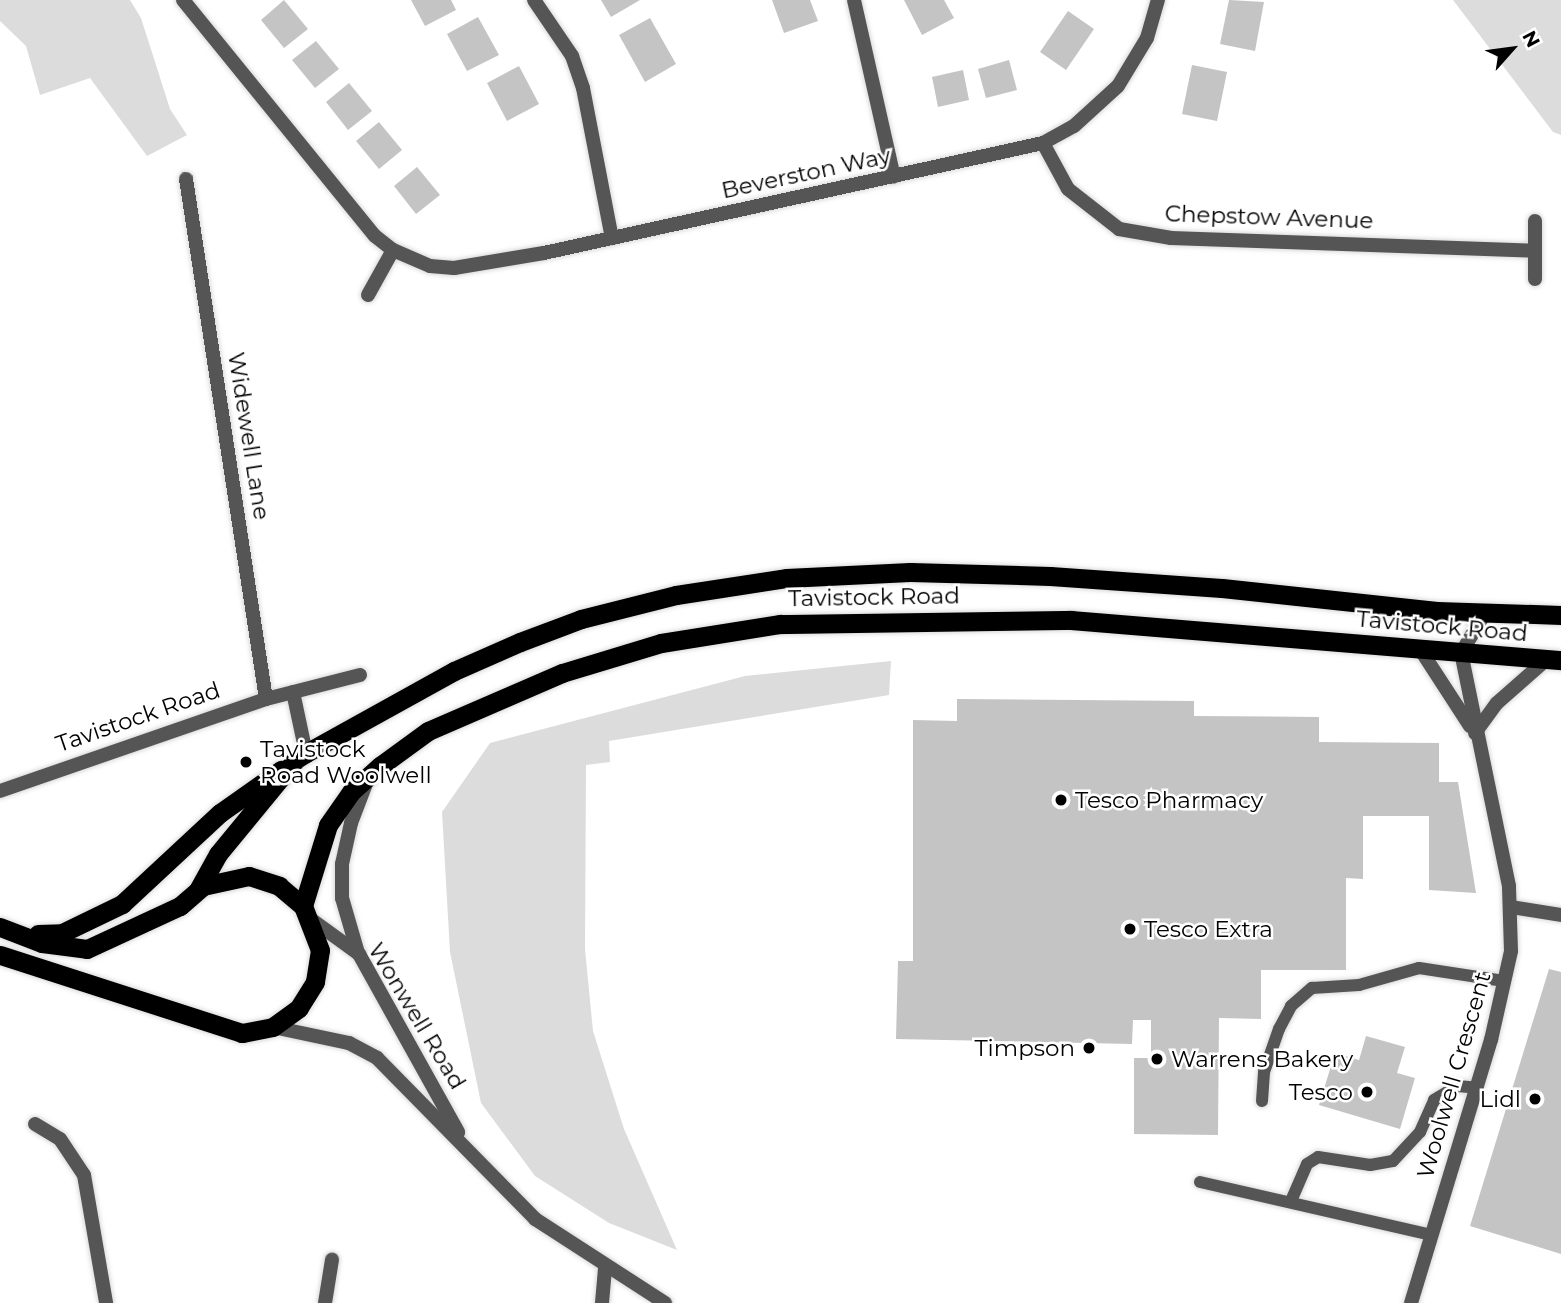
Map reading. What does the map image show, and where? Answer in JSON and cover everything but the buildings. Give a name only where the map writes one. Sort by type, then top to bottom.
[{"type":"highway","name":"Tavistock Road","points":[[198,890],[218,854],[301,756],[454,671],[581,619],[676,595],[786,578],[910,572],[1050,576],[1485,613],[1561,615]]},
{"type":"highway","name":"Tavistock Road","points":[[308,913],[328,825],[369,776],[428,731],[562,673],[661,643],[780,624],[1071,620],[1554,659]]},
{"type":"highway","points":[[24,935],[62,933],[122,904],[220,813],[301,756]]},
{"type":"highway","points":[[0,927],[42,943],[87,949],[180,906],[198,890],[218,880],[249,876],[279,886],[308,913],[320,950],[315,982],[299,1008],[273,1027],[242,1033],[0,955]]},
{"type":"street","name":"Beverston Way","points":[[183,0],[375,236],[393,250],[430,266],[454,268],[612,237],[1044,143],[1074,126],[1118,86],[1147,38],[1158,0]]},
{"type":"street","points":[[534,0],[572,56],[583,88],[612,237]]},
{"type":"street","points":[[854,0],[894,177]]},
{"type":"street","name":"Chepstow Avenue","points":[[1044,143],[1068,189],[1119,229],[1171,237],[1535,251]]},
{"type":"street","name":"Widewell Lane","points":[[186,179],[266,699]]},
{"type":"street","points":[[1535,221],[1535,279]]},
{"type":"street","points":[[368,295],[393,250]]},
{"type":"street","points":[[1475,733],[1461,653],[1485,613]]},
{"type":"street","name":"Woolwell Crescent","points":[[1411,1303],[1478,1088],[1511,950],[1511,907],[1475,733],[1420,649]]},
{"type":"street","points":[[1475,733],[1497,702],[1554,659]]},
{"type":"street","name":"Tavistock Road","points":[[0,791],[266,699],[360,675]]},
{"type":"street","points":[[293,692],[301,756]]},
{"type":"street","points":[[359,954],[342,898],[342,864],[351,823],[369,776]]},
{"type":"street","points":[[1511,907],[1561,915]]},
{"type":"street","name":"Wonwell Road","points":[[308,913],[359,954],[467,1149]]},
{"type":"street","name":"Wonwell Road","points":[[273,1027],[349,1043],[377,1058],[535,1219],[605,1268],[665,1303]]},
{"type":"street","points":[[35,1124],[60,1139],[84,1175],[106,1303]]},
{"type":"street","points":[[325,1303],[332,1260]]},
{"type":"street","points":[[602,1303],[605,1268]]},
{"type":"lane","points":[[1262,1101],[1264,1072],[1279,1029],[1292,1006],[1312,988],[1359,985],[1419,968],[1504,981]]},
{"type":"lane","points":[[1291,1201],[1307,1164],[1318,1157],[1370,1165],[1393,1161],[1420,1132],[1434,1100],[1457,1086],[1478,1088]]},
{"type":"lane","points":[[1200,1182],[1431,1235]]},
{"type":"shaded area","points":[[0,0],[130,0],[141,18],[170,109],[187,135],[147,156],[90,78],[40,95],[26,46],[0,21]]},
{"type":"shaded area","points":[[1453,0],[1561,0],[1561,135],[1553,132]]},
{"type":"shaded area","points":[[891,661],[889,695],[609,741],[610,762],[586,765],[585,949],[593,1031],[624,1129],[677,1250],[609,1223],[535,1176],[481,1103],[450,952],[442,812],[490,743],[745,676]]},
{"type":"place","name":"Tavistock Road Woolwell","points":[[246,762]]},
{"type":"place","name":"Tesco Pharmacy","points":[[1061,800]]},
{"type":"place","name":"Tesco Extra","points":[[1130,929]]},
{"type":"place","name":"Timpson","points":[[1089,1048]]},
{"type":"place","name":"Warrens Bakery","points":[[1157,1059]]},
{"type":"place","name":"Tesco","points":[[1367,1092]]},
{"type":"place","name":"Lidl","points":[[1535,1099]]}]
